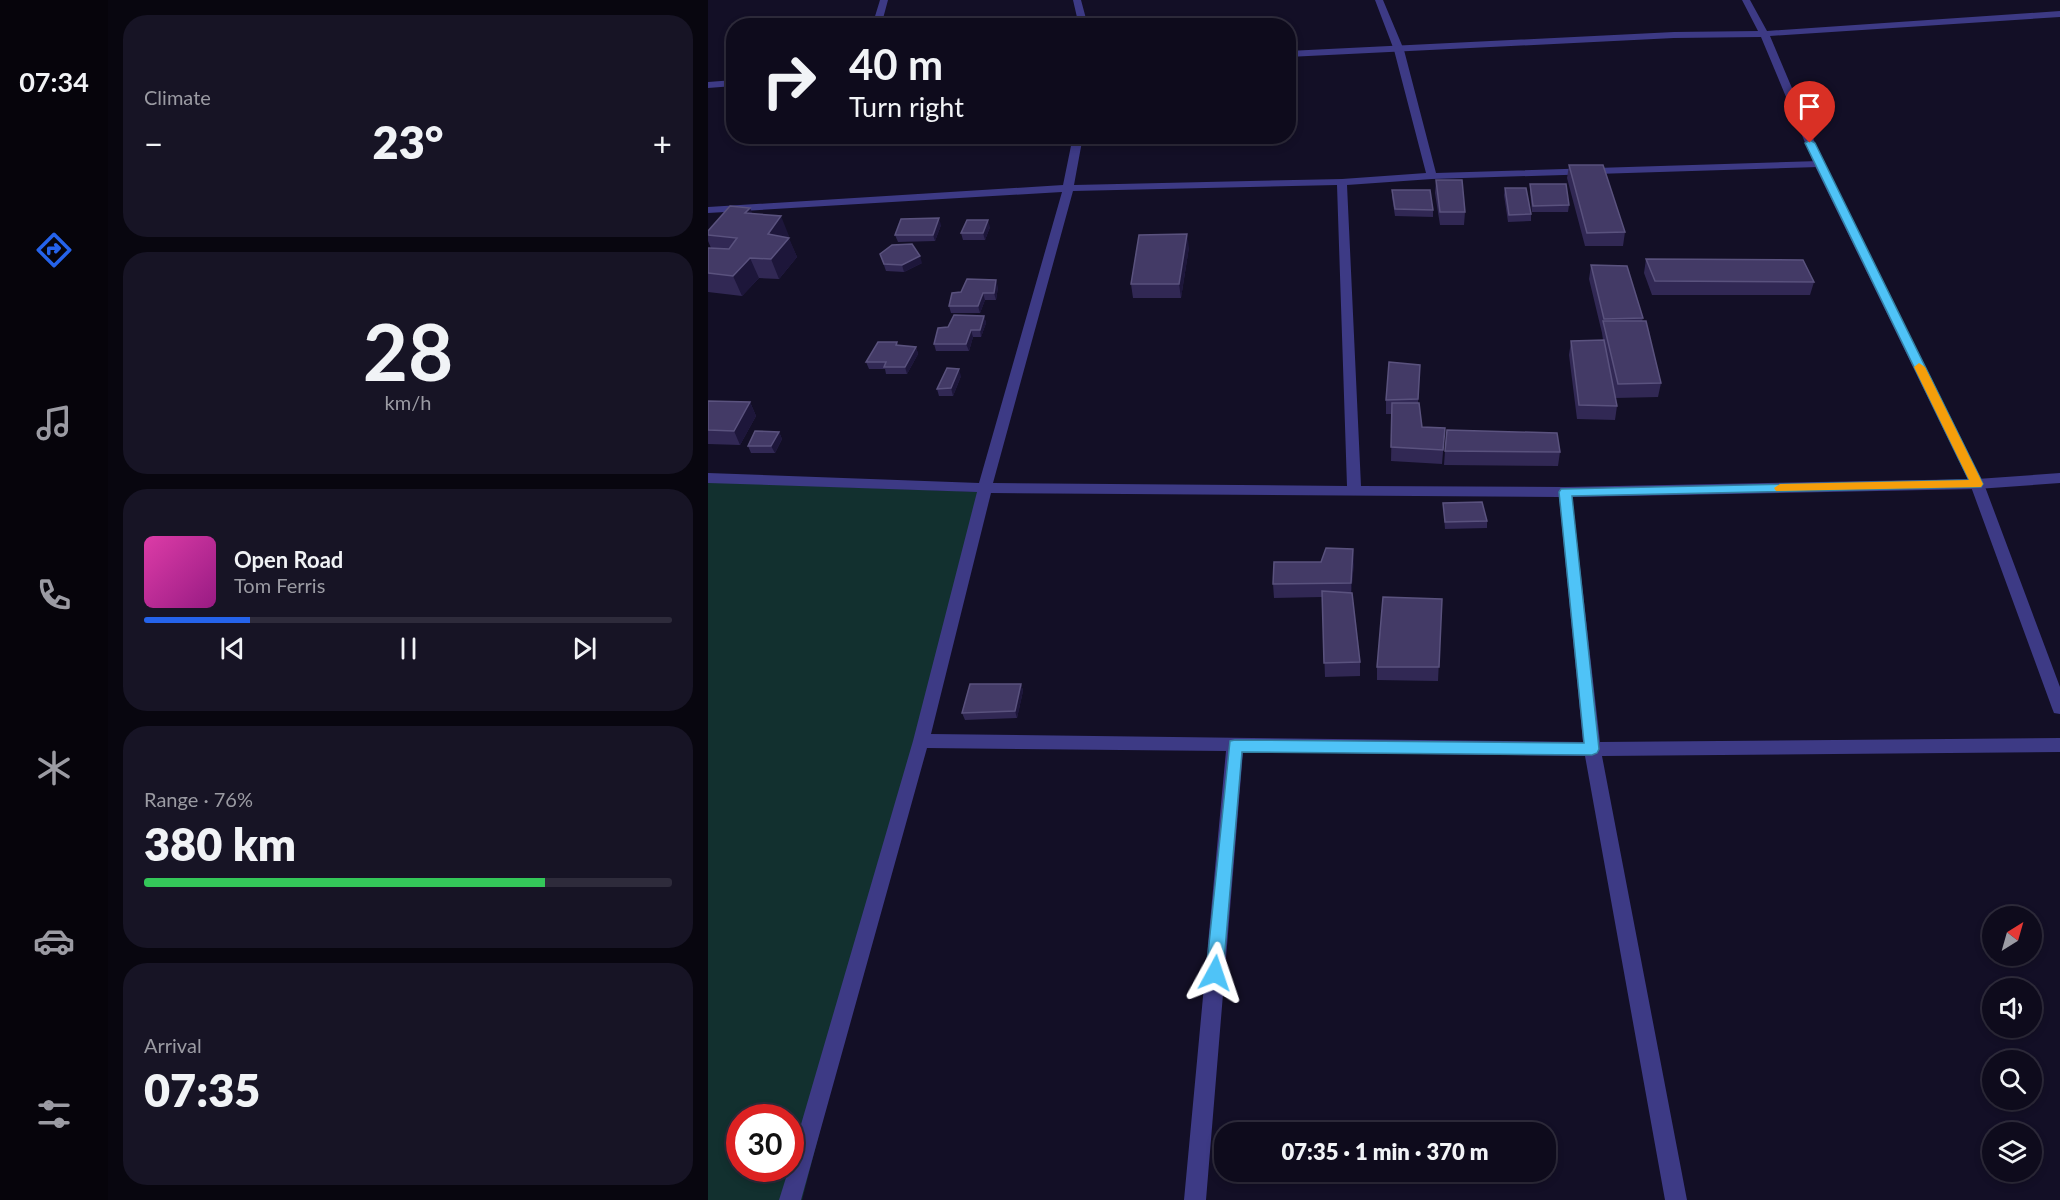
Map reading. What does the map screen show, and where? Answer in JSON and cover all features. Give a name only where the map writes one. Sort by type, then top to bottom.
[{"type":"street","points":[[879,18],[885,0]]},
{"type":"street","points":[[1077,0],[1082,18]]},
{"type":"street","points":[[1379,0],[1399,51],[1432,176]]},
{"type":"street","points":[[1746,0],[1764,34],[1819,164],[1977,484],[2060,708]]},
{"type":"street","points":[[1296,54],[1399,51],[1674,35],[1764,34],[2060,14]]},
{"type":"street","points":[[708,85],[726,84]]},
{"type":"street","points":[[790,1200],[921,741],[985,488],[1068,188],[1076,144]]},
{"type":"street","points":[[708,210],[1068,188],[1342,182],[1432,176],[1819,164]]},
{"type":"street","points":[[1342,182],[1354,489]]},
{"type":"street","points":[[708,478],[985,488],[1565,492],[1977,484],[2060,478]]},
{"type":"street","points":[[1565,492],[1592,749],[1676,1200]]},
{"type":"street","points":[[921,741],[1592,749],[2060,745]]},
{"type":"street","points":[[1194,1200],[1235,746]]},
{"type":"green space","points":[[708,482],[985,492],[802,1200],[708,1200]]},
{"type":"building","points":[[1569,165],[1603,165],[1625,232],[1587,233]]},
{"type":"building","points":[[1436,180],[1462,180],[1465,212],[1440,212]]},
{"type":"building","points":[[1530,184],[1566,184],[1569,205],[1533,206]]},
{"type":"building","points":[[1505,188],[1526,188],[1531,214],[1509,215]]},
{"type":"building","points":[[1392,190],[1430,190],[1433,210],[1395,209]]},
{"type":"building","points":[[730,206],[750,208],[745,213],[781,216],[768,234],[789,238],[771,259],[750,258],[733,276],[708,273],[708,248],[729,249],[737,238],[708,235],[708,231]]},
{"type":"building","points":[[939,218],[933,235],[895,235],[901,219]]},
{"type":"building","points":[[967,220],[988,220],[983,233],[961,233]]},
{"type":"building","points":[[1187,234],[1179,284],[1131,284],[1139,235]]},
{"type":"building","points":[[912,244],[920,256],[902,265],[884,264],[880,254],[892,245]]},
{"type":"building","points":[[1646,259],[1803,260],[1814,282],[1655,281]]},
{"type":"building","points":[[1591,265],[1627,266],[1643,318],[1604,319]]},
{"type":"building","points":[[967,279],[996,280],[994,293],[983,293],[978,306],[949,306],[952,293],[961,292]]},
{"type":"building","points":[[954,315],[984,316],[980,330],[971,330],[966,344],[934,344],[938,328],[948,327]]},
{"type":"building","points":[[1603,321],[1646,321],[1661,383],[1618,384]]},
{"type":"building","points":[[1604,340],[1617,406],[1579,405],[1571,341]]},
{"type":"building","points":[[878,342],[897,342],[896,345],[916,347],[905,367],[884,367],[886,362],[866,362]]},
{"type":"building","points":[[1389,362],[1420,365],[1418,399],[1386,400]]},
{"type":"building","points":[[947,368],[959,369],[951,388],[937,389]]},
{"type":"building","points":[[708,401],[750,402],[734,431],[708,430]]},
{"type":"building","points":[[1392,403],[1419,403],[1422,427],[1445,428],[1443,450],[1391,447]]},
{"type":"building","points":[[1447,430],[1557,433],[1560,452],[1445,451]]},
{"type":"building","points":[[755,431],[779,432],[771,446],[748,446]]},
{"type":"building","points":[[1482,502],[1487,521],[1445,522],[1443,503]]},
{"type":"building","points":[[1326,548],[1353,549],[1351,583],[1273,584],[1274,562],[1321,562]]},
{"type":"building","points":[[1322,591],[1352,593],[1360,662],[1324,663]]},
{"type":"building","points":[[1383,597],[1442,599],[1439,667],[1377,667]]},
{"type":"building","points":[[970,684],[1021,684],[1015,711],[962,713]]},
{"type":"slow traffic","points":[[1780,488],[1977,484],[1919,367]]},
{"type":"route","points":[[1215,973],[1235,746],[1592,749],[1565,492],[1977,484],[1810,143]]}]
